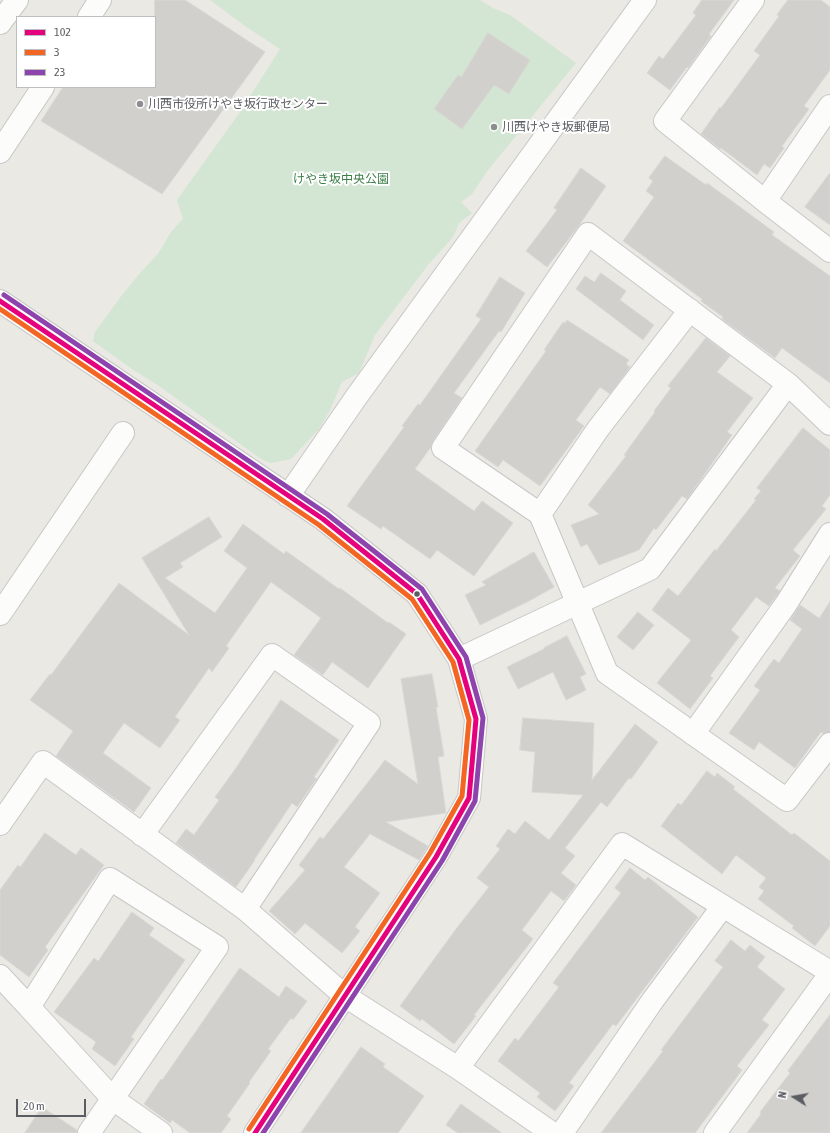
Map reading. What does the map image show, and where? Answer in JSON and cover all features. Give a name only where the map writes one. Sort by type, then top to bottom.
[{"type":"street","points":[[0,23],[17,0]]},
{"type":"street","points":[[90,16],[100,0]]},
{"type":"street","points":[[288,496],[362,390],[645,0]]},
{"type":"street","points":[[753,0],[664,122],[830,251]]},
{"type":"street","points":[[0,152],[42,88]]},
{"type":"street","points":[[765,201],[830,106]]},
{"type":"street","points":[[830,424],[788,384],[588,234],[443,448],[540,514],[607,672],[787,800],[830,744]]},
{"type":"street","points":[[0,301],[323,519],[417,594],[459,660],[476,719],[469,798],[436,856],[254,1133]]},
{"type":"street","points":[[540,514],[598,429],[690,310]]},
{"type":"street","points":[[459,660],[650,569],[788,384]]},
{"type":"street","points":[[0,614],[123,433]]},
{"type":"street","points":[[693,734],[786,604],[830,534]]},
{"type":"street","points":[[142,835],[272,655],[369,722],[244,909]]},
{"type":"street","points":[[0,824],[43,762],[244,909],[345,996],[458,1068],[552,1133]]},
{"type":"street","points":[[458,1068],[622,844],[830,973],[715,1133]]},
{"type":"street","points":[[29,1007],[110,879],[217,947],[89,1133]]},
{"type":"street","points":[[562,1133],[653,1000],[723,906]]},
{"type":"street","points":[[0,976],[113,1098],[162,1133]]},
{"type":"green space","name":"けやき坂中央公園","points":[[210,0],[480,0],[493,8],[510,15],[576,63],[488,170],[472,194],[461,202],[472,213],[459,223],[453,237],[428,265],[375,335],[359,373],[342,382],[329,412],[319,429],[291,459],[271,463],[261,459],[93,341],[95,332],[122,295],[158,254],[171,232],[183,219],[177,200],[240,112],[280,49],[245,26]]},
{"type":"building","name":"川西市役所けやき坂行政センター","points":[[155,0],[185,0],[265,52],[162,194],[41,121],[62,88],[156,88]]},
{"type":"building","points":[[702,0],[734,0],[709,34],[711,36],[670,90],[647,73],[659,56],[663,59],[696,15],[693,13]]},
{"type":"building","points":[[788,0],[821,0],[830,7],[830,70],[804,106],[809,109],[782,146],[784,148],[770,168],[764,164],[757,175],[701,134],[760,55],[754,51],[779,16],[777,15]]},
{"type":"building","points":[[488,33],[530,60],[509,94],[494,85],[462,129],[434,109],[458,75],[461,77]]},
{"type":"building","points":[[665,156],[736,204],[774,232],[772,235],[830,276],[830,383],[782,348],[775,358],[722,319],[723,317],[701,301],[702,299],[623,241],[654,197],[646,191],[653,181],[649,178]]},
{"type":"building","points":[[581,168],[606,186],[578,227],[547,267],[526,251],[557,210],[554,208]]},
{"type":"building","points":[[830,173],[830,225],[805,207]]},
{"type":"building","points":[[601,273],[626,291],[620,300],[654,325],[643,340],[576,289],[585,276],[594,282]]},
{"type":"building","points":[[500,277],[525,293],[501,332],[499,331],[454,393],[462,398],[415,469],[474,511],[482,501],[513,523],[474,576],[437,550],[430,559],[383,526],[381,529],[347,506],[404,427],[402,426],[418,404],[420,405],[481,319],[476,316]]},
{"type":"building","points":[[567,320],[629,360],[626,364],[630,367],[610,394],[600,387],[576,420],[584,426],[540,486],[503,460],[498,467],[475,451],[546,351],[544,350],[563,322],[565,323]]},
{"type":"building","points":[[706,338],[730,356],[717,372],[753,398],[727,432],[732,435],[687,499],[682,496],[656,530],[654,528],[639,550],[599,565],[587,544],[581,547],[571,525],[599,514],[588,505],[626,456],[624,455],[671,388],[668,386]]},
{"type":"building","points":[[803,428],[830,450],[830,495],[822,506],[826,509],[793,550],[800,556],[775,588],[780,591],[769,606],[756,597],[731,630],[739,637],[710,676],[713,678],[690,709],[657,683],[691,640],[652,610],[668,588],[678,596],[715,549],[716,551],[756,500],[754,499],[761,491],[757,488]]},
{"type":"building","points":[[209,517],[222,537],[180,563],[183,567],[165,578],[215,613],[247,568],[224,551],[243,524],[284,554],[286,551],[406,634],[368,688],[332,662],[323,675],[294,655],[321,618],[271,582],[226,646],[229,648],[212,672],[209,668],[175,717],[180,720],[160,748],[124,723],[103,753],[151,788],[134,812],[56,756],[73,731],[30,700],[50,674],[51,675],[119,583],[189,635],[142,558]]},
{"type":"building","points":[[534,552],[554,587],[480,625],[465,595],[486,585],[482,582]]},
{"type":"building","points":[[830,602],[830,732],[824,734],[821,732],[795,768],[759,742],[754,750],[729,733],[760,690],[754,686],[774,659],[779,663],[802,629],[790,620],[800,605],[819,618]]},
{"type":"building","points":[[638,612],[654,625],[633,650],[617,637]]},
{"type":"building","points":[[567,636],[586,674],[580,677],[586,690],[566,700],[553,672],[518,689],[507,667]]},
{"type":"building","points":[[432,674],[444,756],[438,757],[446,813],[386,822],[428,846],[419,860],[370,834],[344,867],[380,893],[355,927],[360,931],[342,953],[305,923],[295,934],[269,911],[305,870],[299,865],[320,837],[323,839],[385,760],[418,784],[401,679]]},
{"type":"building","points":[[281,700],[339,740],[314,777],[317,779],[297,807],[292,803],[236,887],[176,843],[186,829],[194,835],[219,800],[215,797]]},
{"type":"building","points":[[523,718],[594,723],[592,780],[635,724],[658,742],[631,779],[629,778],[607,807],[601,802],[565,848],[575,856],[561,873],[576,885],[564,901],[551,891],[522,930],[533,939],[474,1015],[476,1016],[454,1044],[422,1019],[420,1021],[400,1006],[456,929],[489,887],[477,878],[500,849],[496,846],[508,829],[515,834],[525,821],[549,840],[583,795],[532,792],[535,752],[520,750]]},
{"type":"building","points":[[707,771],[715,777],[717,773],[735,787],[733,789],[792,835],[794,833],[830,861],[830,926],[815,946],[792,928],[794,926],[758,899],[764,891],[759,887],[766,878],[736,855],[722,874],[661,826],[678,803],[681,805]]},
{"type":"building","points":[[45,833],[76,855],[81,848],[104,865],[45,947],[48,950],[29,977],[0,955],[0,890],[18,865],[20,867]]},
{"type":"building","points":[[630,868],[645,880],[648,877],[698,917],[616,1026],[613,1024],[569,1083],[574,1086],[555,1111],[537,1097],[540,1093],[498,1061],[515,1038],[518,1041],[559,987],[553,983],[621,893],[615,888]]},
{"type":"building","points":[[132,912],[154,928],[149,935],[185,960],[131,1037],[134,1039],[115,1066],[92,1049],[96,1042],[54,1012],[94,958],[98,961]]},
{"type":"building","points":[[731,940],[745,951],[750,945],[765,957],[757,967],[785,989],[762,1020],[769,1025],[737,1066],[742,1070],[695,1133],[601,1133],[663,1051],[661,1050],[723,967],[715,961]]},
{"type":"building","points":[[240,968],[279,997],[286,986],[307,1001],[293,1020],[291,1018],[268,1049],[271,1051],[227,1116],[231,1119],[221,1133],[190,1133],[172,1120],[170,1123],[144,1104]]},
{"type":"building","points":[[830,1015],[830,1133],[747,1133],[761,1114],[760,1112],[790,1073],[788,1071]]},
{"type":"building","points":[[361,1047],[385,1064],[383,1067],[424,1096],[398,1133],[301,1133]]},
{"type":"building","points":[[461,1104],[502,1133],[458,1133],[446,1125]]},
{"type":"building","points":[[42,1107],[77,1130],[77,1133],[25,1133]]},
{"type":"transit line","name":"23","points":[[4,295],[327,514],[422,589],[466,657],[483,718],[475,801],[442,861],[263,1133]]},
{"type":"transit line","name":"102","points":[[0,301],[323,519],[417,594],[459,659],[476,719],[469,798],[436,857],[255,1133]]},
{"type":"transit line","name":"3","points":[[0,309],[319,525],[412,599],[453,662],[469,720],[462,796],[430,853],[249,1129]]},
{"type":"place","name":"川西市役所けやき坂行政センター","points":[[140,104]]},
{"type":"place","name":"川西けやき坂郵便局","points":[[494,127]]}]
